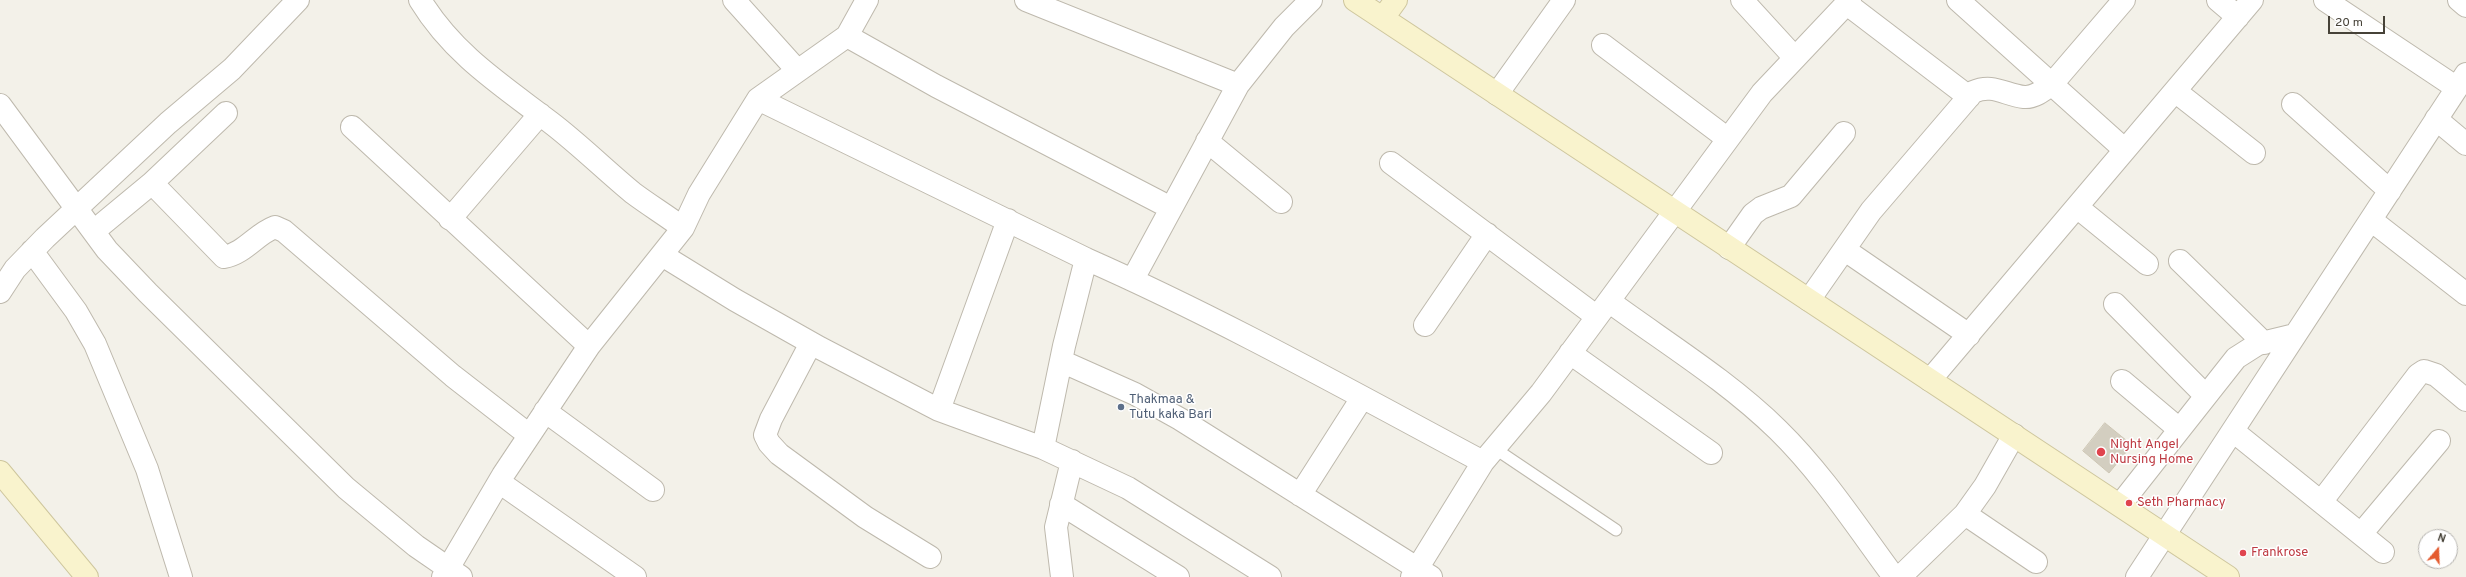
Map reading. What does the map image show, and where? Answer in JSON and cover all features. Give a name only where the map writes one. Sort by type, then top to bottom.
[{"type":"street","points":[[0,292],[15,269],[32,251],[168,123],[232,69],[298,0]]},
{"type":"street","points":[[420,0],[433,22],[455,48],[501,86],[540,114],[633,192],[683,228]]},
{"type":"street","points":[[734,0],[797,70]]},
{"type":"street","points":[[0,105],[78,208],[107,250],[148,293],[346,488],[450,574],[499,482],[529,435],[589,346],[683,228],[699,194],[758,99],[847,36],[867,0]]},
{"type":"street","points":[[1026,0],[1238,85]]},
{"type":"street","points":[[1133,280],[1238,85],[1284,27],[1311,0]]},
{"type":"street","points":[[1355,0],[2228,577]]},
{"type":"street","points":[[1383,18],[1396,0]]},
{"type":"street","points":[[1497,94],[1564,0]]},
{"type":"street","points":[[1742,0],[1795,58]]},
{"type":"street","points":[[1958,0],[2125,150]]},
{"type":"street","points":[[1810,300],[1871,211],[1969,97],[1982,88],[1990,87],[2025,98],[2034,95],[2052,84],[2124,0]]},
{"type":"street","points":[[2218,0],[2238,17]]},
{"type":"street","points":[[1930,380],[2252,0]]},
{"type":"street","points":[[2137,577],[2461,81],[2325,0]]},
{"type":"street","points":[[2459,0],[2466,6]]},
{"type":"street","points":[[1061,361],[1135,394],[1180,419],[1421,574],[1488,455],[1541,393],[1762,93],[1849,2],[1969,97]]},
{"type":"street","points":[[847,36],[936,86],[1171,208]]},
{"type":"street","points":[[1603,45],[1728,139]]},
{"type":"street","points":[[2175,91],[2254,153]]},
{"type":"street","points":[[758,99],[1086,259],[1133,280],[1362,398],[1488,455]]},
{"type":"street","points":[[2293,104],[2390,191]]},
{"type":"street","points":[[94,231],[152,183],[226,113]]},
{"type":"street","points":[[450,218],[540,114]]},
{"type":"street","points":[[2436,119],[2466,144]]},
{"type":"street","points":[[352,126],[589,346]]},
{"type":"street","points":[[1729,248],[1753,214],[1761,208],[1791,196],[1844,133]]},
{"type":"street","points":[[1207,141],[1281,202]]},
{"type":"street","points":[[1391,163],[1487,234],[1747,401],[1811,464],[1894,577]]},
{"type":"street","points":[[152,183],[224,257],[236,255],[264,231],[275,228],[284,231],[453,376],[529,435]]},
{"type":"street","points":[[2077,207],[2147,264]]},
{"type":"street","points":[[939,410],[1008,220]]},
{"type":"street","points":[[2371,220],[2466,294]]},
{"type":"street","points":[[1425,325],[1487,234]]},
{"type":"street","points":[[1845,250],[1968,335]]},
{"type":"street","points":[[32,251],[76,310],[95,344],[147,469],[181,577]]},
{"type":"street","points":[[662,255],[735,300],[811,343],[939,410],[1043,448],[1128,488],[1270,577]]},
{"type":"street","points":[[1043,448],[1061,361],[1086,259]]},
{"type":"street","points":[[2180,262],[2264,343]]},
{"type":"street","points":[[2115,304],[2205,395]]},
{"type":"street","points":[[2120,505],[2205,395],[2236,358],[2248,349],[2295,335]]},
{"type":"street","points":[[811,343],[770,419],[765,435],[769,443],[779,454],[865,516],[930,557]]},
{"type":"street","points":[[1570,353],[1711,453]]},
{"type":"street","points":[[2321,502],[2418,375],[2424,371],[2436,376],[2466,400]]},
{"type":"street","points":[[2122,381],[2179,429]]},
{"type":"street","points":[[1300,495],[1362,398]]},
{"type":"street","points":[[545,411],[653,490]]},
{"type":"street","points":[[2232,431],[2382,552]]},
{"type":"street","points":[[1900,577],[1965,514],[1985,486],[2014,435]]},
{"type":"street","points":[[2361,534],[2439,441]]},
{"type":"street","points":[[1062,577],[1056,527],[1072,461]]},
{"type":"street","points":[[0,472],[87,577]]},
{"type":"street","points":[[499,482],[635,577]]},
{"type":"street","points":[[1061,504],[1178,577]]},
{"type":"street","points":[[1965,514],[2036,562]]},
{"type":"lane","points":[[1488,455],[1616,530]]},
{"type":"building","points":[[2105,423],[2132,445],[2109,473],[2083,451]]},
{"type":"place","name":"Thakmaa & Tutu kaka Bari","points":[[1121,407]]},
{"type":"place","name":"Night Angel Nursing Home","points":[[2101,452]]},
{"type":"place","name":"Seth Pharmacy","points":[[2129,503]]},
{"type":"place","name":"Frankrose","points":[[2243,553]]}]
